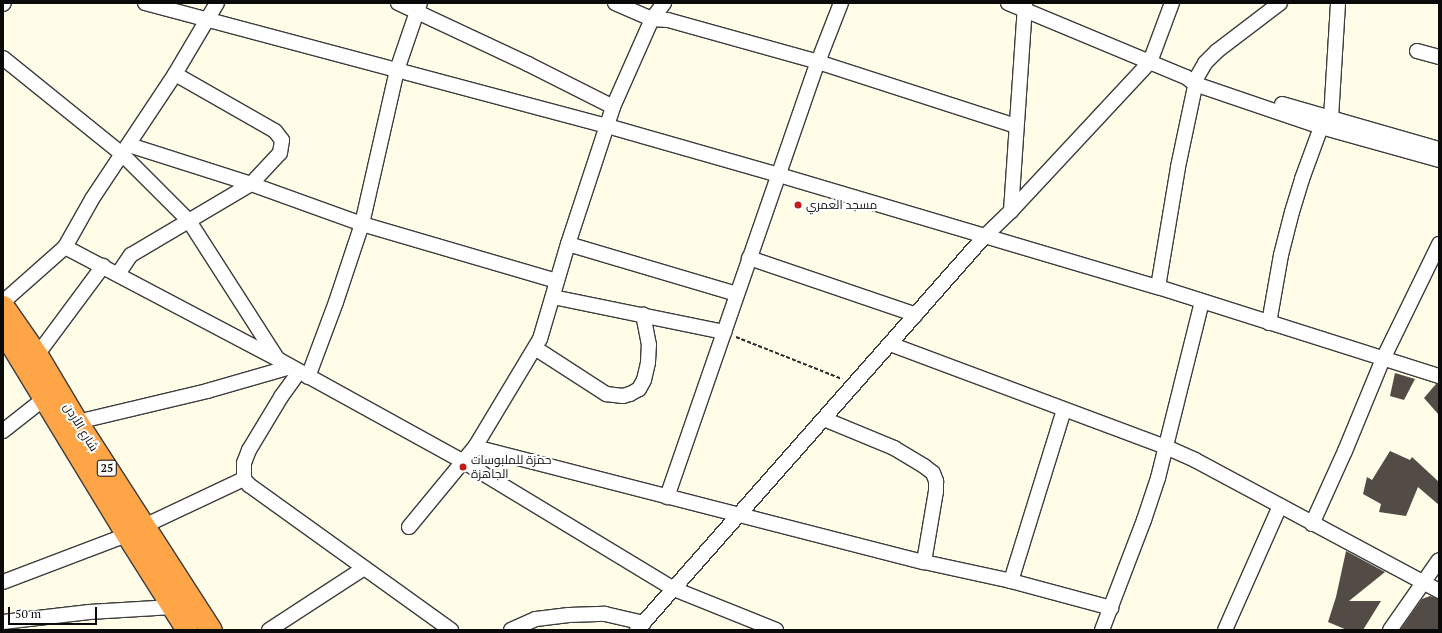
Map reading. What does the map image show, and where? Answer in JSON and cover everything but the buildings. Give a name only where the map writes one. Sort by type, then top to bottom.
[{"type":"highway","name":"شارع الأردن","points":[[3,306],[37,354],[77,422],[135,530],[173,607],[196,625]]},
{"type":"highway","name":"شارع الأردن","points":[[3,331],[45,398],[135,530],[196,625]]},
{"type":"street","points":[[145,3],[607,126],[779,175],[984,237],[1158,287],[1439,376]]},
{"type":"street","points":[[3,302],[65,247],[92,199],[175,74],[216,3]]},
{"type":"street","points":[[398,3],[418,7],[613,107]]},
{"type":"street","points":[[615,3],[652,19],[668,20],[818,62],[1016,126]]},
{"type":"street","points":[[409,527],[475,447],[535,348],[544,329],[568,244],[613,107],[652,19],[664,3]]},
{"type":"street","points":[[667,497],[818,62],[841,3]]},
{"type":"street","points":[[1008,3],[1024,7],[1150,62],[1193,79],[1439,160]]},
{"type":"street","points":[[511,630],[536,619],[569,615],[605,614],[641,626],[984,237],[1011,211],[1150,62],[1172,3]]},
{"type":"street","points":[[1158,287],[1193,79],[1205,62],[1217,51],[1280,3]]},
{"type":"street","points":[[1269,323],[1281,255],[1292,212],[1302,179],[1326,123],[1338,3]]},
{"type":"street","points":[[418,7],[397,70],[362,224],[336,302],[294,369],[281,397],[247,453],[243,471],[244,479],[248,485],[451,630]]},
{"type":"street","points":[[1011,211],[1024,7]]},
{"type":"street","points":[[1417,51],[1439,57]]},
{"type":"street","points":[[3,58],[126,149],[189,220],[294,369]]},
{"type":"street","points":[[118,274],[131,255],[251,184],[280,153],[282,140],[275,131],[175,74]]},
{"type":"street","points":[[1326,123],[1439,149]]},
{"type":"street","points":[[126,149],[251,184],[362,224],[557,281]]},
{"type":"street","points":[[568,244],[737,294]]},
{"type":"street","points":[[1312,524],[1345,451],[1383,359],[1436,258],[1439,244]]},
{"type":"street","points":[[65,247],[118,274],[464,462],[674,589],[763,627],[776,630]]},
{"type":"street","points":[[750,258],[916,315]]},
{"type":"street","points":[[37,354],[103,266]]},
{"type":"street","points":[[553,297],[724,332]]},
{"type":"street","points":[[1102,630],[1151,500],[1166,447],[1202,302]]},
{"type":"street","points":[[535,348],[606,394],[619,396],[630,394],[639,389],[644,380],[648,362],[649,345],[643,315]]},
{"type":"street","points":[[890,344],[1166,447],[1424,581],[1439,591]]},
{"type":"street","points":[[77,422],[294,369]]},
{"type":"street","points":[[3,432],[45,398]]},
{"type":"street","points":[[1011,581],[1064,410]]},
{"type":"street","points":[[824,419],[894,448],[933,473],[936,481],[936,491],[924,562]]},
{"type":"street","points":[[475,447],[739,516],[924,562],[1011,581],[1111,608]]},
{"type":"street","points":[[3,582],[135,530],[244,479]]},
{"type":"street","points":[[1225,630],[1280,506]]},
{"type":"street","points":[[1390,630],[1439,560]]},
{"type":"street","points":[[269,630],[364,568]]},
{"type":"street","points":[[3,622],[89,612],[173,607]]},
{"type":"path","points":[[724,332],[855,384]]},
{"type":"place","name":"مسجد العمري","points":[[798,205]]},
{"type":"place","name":"حمزة للملبوسات الجاهزة","points":[[463,467]]}]
